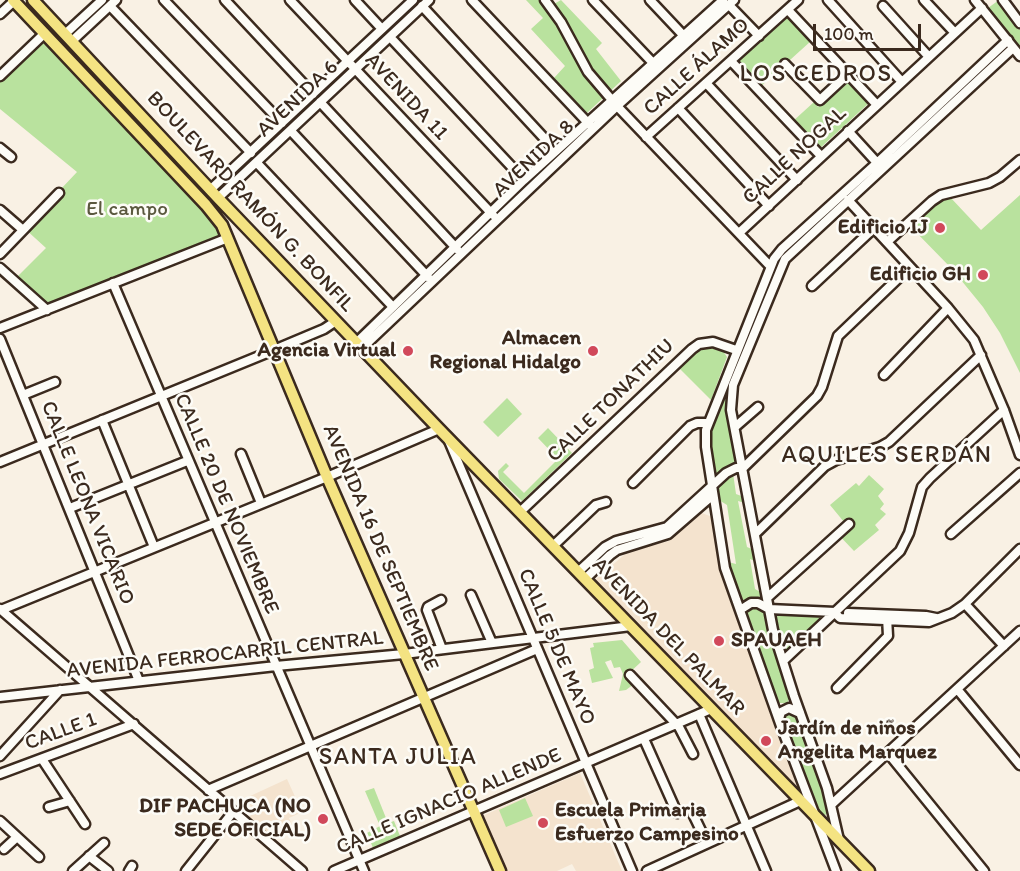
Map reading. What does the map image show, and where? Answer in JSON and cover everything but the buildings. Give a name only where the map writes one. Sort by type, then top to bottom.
[{"type":"main road","name":"BOULEVARD RAMÓN G. BONFIL","points":[[33,0],[214,194],[439,429]]},
{"type":"main road","name":"BOULEVARD RAMÓN G. BONFIL","points":[[13,1],[206,205],[222,225],[228,238]]},
{"type":"main road","name":"AVENIDA 16 DE SEPTIEMBRE","points":[[228,238],[327,477],[500,871]]},
{"type":"main road","name":"AVENIDA DEL PALMAR","points":[[439,429],[869,871]]},
{"type":"street","points":[[69,38],[102,0]]},
{"type":"street","points":[[164,0],[282,123]]},
{"type":"street","points":[[225,0],[313,94]]},
{"type":"street","name":"AVENIDA 11","points":[[290,0],[494,216]]},
{"type":"street","points":[[355,0],[382,29]]},
{"type":"street","name":"AVENIDA 6","points":[[214,194],[251,153],[413,0]]},
{"type":"street","points":[[472,0],[590,125]]},
{"type":"street","points":[[545,0],[561,22],[580,59],[614,103],[770,266]]},
{"type":"street","points":[[593,0],[653,63]]},
{"type":"street","points":[[650,0],[683,35]]},
{"type":"street","name":"CALLE ÁLAMO","points":[[646,137],[798,0]]},
{"type":"street","points":[[828,0],[902,82]]},
{"type":"street","points":[[924,0],[955,33]]},
{"type":"street","points":[[975,0],[1020,56]]},
{"type":"street","points":[[1004,0],[1020,23]]},
{"type":"street","points":[[0,14],[13,1]]},
{"type":"street","points":[[723,2],[759,36]]},
{"type":"street","name":"AVENIDA 8","points":[[614,103],[683,35],[723,2]]},
{"type":"street","name":"AVENIDA 8","points":[[360,345],[590,125],[723,2]]},
{"type":"street","points":[[78,29],[113,3],[251,153]]},
{"type":"street","points":[[425,3],[556,151]]},
{"type":"street","name":"AVENIDA 6","points":[[214,194],[256,163],[425,3]]},
{"type":"street","points":[[883,6],[929,57]]},
{"type":"street","name":"CALLE NOGAL","points":[[739,233],[982,8]]},
{"type":"street","points":[[788,10],[877,105]]},
{"type":"street","points":[[0,76],[45,33]]},
{"type":"street","points":[[390,37],[524,180]]},
{"type":"street","points":[[836,871],[725,568],[706,447],[708,423],[770,266],[782,249],[880,166],[1010,44]]},
{"type":"street","points":[[731,61],[821,156]]},
{"type":"street","points":[[785,64],[820,100],[848,75]]},
{"type":"street","points":[[706,83],[797,180]]},
{"type":"street","points":[[320,102],[458,250]]},
{"type":"street","points":[[678,108],[769,206]]},
{"type":"street","name":"AVENIDA 8","points":[[494,216],[524,180],[590,125]]},
{"type":"street","points":[[291,131],[429,278]]},
{"type":"street","points":[[848,131],[880,166]]},
{"type":"street","points":[[0,148],[11,157]]},
{"type":"street","points":[[887,242],[941,195],[990,183],[1020,160]]},
{"type":"street","points":[[256,163],[393,307]]},
{"type":"street","points":[[839,840],[832,804],[794,696],[769,609],[731,410],[733,385],[785,260],[880,166]]},
{"type":"street","points":[[0,254],[59,194]]},
{"type":"street","points":[[848,200],[963,324],[981,355],[1020,455]]},
{"type":"street","points":[[0,210],[23,230]]},
{"type":"street","points":[[812,286],[874,228]]},
{"type":"street","points":[[0,328],[228,238]]},
{"type":"street","points":[[582,575],[605,547],[616,541],[667,527],[713,491],[726,473],[736,468],[743,468],[817,396],[838,336],[910,267]]},
{"type":"street","points":[[0,268],[47,310]]},
{"type":"street","name":"AVENIDA 8","points":[[360,345],[393,307],[429,278]]},
{"type":"street","name":"CALLE 20 DE NOVIEMBRE","points":[[113,283],[160,398],[364,871]]},
{"type":"street","points":[[756,300],[766,304]]},
{"type":"street","points":[[884,375],[948,308]]},
{"type":"street","points":[[0,462],[160,398],[324,329],[336,321]]},
{"type":"street","name":"CALLE LEONA VICARIO","points":[[0,339],[139,681]]},
{"type":"street","name":"CALLE TONATHIU","points":[[520,512],[692,349],[699,344],[713,342],[736,350]]},
{"type":"street","points":[[755,534],[825,466],[889,442],[981,355]]},
{"type":"street","points":[[23,395],[54,382]]},
{"type":"street","points":[[735,427],[758,407]]},
{"type":"street","points":[[783,661],[905,544],[922,487],[1004,410]]},
{"type":"street","points":[[102,420],[154,547]]},
{"type":"street","points":[[633,483],[690,426],[697,423],[708,423]]},
{"type":"street","points":[[302,871],[0,609],[327,477],[439,429]]},
{"type":"street","name":"CALLE 5 DE MAYO","points":[[447,437],[632,871]]},
{"type":"street","points":[[241,454],[261,503]]},
{"type":"street","points":[[70,508],[187,461]]},
{"type":"street","points":[[951,534],[1020,473]]},
{"type":"street","points":[[554,546],[596,506],[606,501]]},
{"type":"street","points":[[767,598],[849,524]]},
{"type":"street","points":[[741,610],[751,603],[758,603],[769,609],[834,612],[840,618],[887,617],[929,622],[952,613],[965,604],[1020,549]]},
{"type":"street","points":[[471,595],[492,643]]},
{"type":"street","points":[[441,600],[428,607],[427,610],[442,649]]},
{"type":"street","points":[[965,604],[1004,646]]},
{"type":"street","points":[[837,688],[888,636],[887,617]]},
{"type":"street","name":"AVENIDA FERROCARRIL CENTRAL","points":[[0,697],[404,654],[631,626]]},
{"type":"street","points":[[832,804],[1020,631]]},
{"type":"street","points":[[208,790],[537,649]]},
{"type":"street","points":[[630,675],[676,724],[693,754]]},
{"type":"street","points":[[957,689],[1020,765]]},
{"type":"street","points":[[0,756],[60,690]]},
{"type":"street","points":[[772,700],[776,704],[785,706],[794,696]]},
{"type":"street","points":[[779,720],[781,712],[789,708],[800,713]]},
{"type":"street","name":"CALLE IGNACIO ALLENDE","points":[[334,871],[711,709]]},
{"type":"street","points":[[699,714],[766,871]]},
{"type":"street","name":"CALLE 1","points":[[0,774],[134,724]]},
{"type":"street","points":[[644,739],[677,813]]},
{"type":"street","points":[[888,753],[984,871]]},
{"type":"street","points":[[42,759],[85,824]]},
{"type":"street","points":[[49,807],[70,801]]},
{"type":"street","points":[[646,871],[800,801]]},
{"type":"street","points":[[186,871],[233,812]]},
{"type":"street","points":[[692,812],[707,843]]},
{"type":"street","points":[[0,820],[39,857]]},
{"type":"street","points":[[4,849],[17,837]]},
{"type":"street","points":[[73,871],[104,843]]},
{"type":"street","points":[[89,856],[108,871]]},
{"type":"shaded area","points":[[702,513],[712,517],[722,577],[798,787],[796,789],[594,581],[624,555],[669,541]]},
{"type":"shaded area","name":"Escuela Primaria Esfuerzo Campesino","points":[[580,773],[622,871],[576,871],[572,864],[557,871],[506,871],[482,816]]},
{"type":"shaded area","points":[[287,779],[302,812],[289,818],[292,825],[269,836],[247,818],[253,814],[248,797]]},
{"type":"green space","points":[[526,0],[551,0],[554,4],[561,0],[602,43],[596,49],[621,81],[587,113],[554,78],[565,66],[531,29],[543,18]]},
{"type":"green space","points":[[999,0],[1020,30],[1020,49],[988,8]]},
{"type":"green space","points":[[789,16],[811,41],[759,88],[737,63]]},
{"type":"green space","name":"El campo","points":[[47,34],[230,236],[49,307],[16,278],[46,248],[24,228],[77,172],[0,109],[0,80]]},
{"type":"green space","points":[[849,79],[870,102],[818,150],[792,122],[814,102],[818,107]]},
{"type":"green space","points":[[1020,195],[1020,373],[1000,333],[983,307],[952,269],[910,226],[937,201],[950,197],[981,230]]},
{"type":"green space","points":[[706,346],[723,351],[727,357],[711,400],[678,367],[694,352]]},
{"type":"green space","points":[[725,389],[738,464],[714,476],[710,454],[710,432]]},
{"type":"green space","points":[[507,398],[522,414],[498,437],[483,422]]},
{"type":"green space","points":[[548,428],[572,453],[522,501],[499,479],[498,471],[506,463],[509,466],[503,472],[524,493],[558,459],[538,438]]},
{"type":"green space","points":[[733,473],[736,494],[744,497],[745,503],[738,501],[747,547],[754,550],[757,562],[750,559],[755,589],[762,593],[764,603],[742,606],[728,562],[736,564],[727,505],[719,500],[717,492],[721,481]]},
{"type":"green space","points":[[869,475],[884,489],[878,496],[884,504],[880,509],[886,514],[875,525],[879,530],[854,551],[835,531],[844,522],[830,505],[856,483],[859,486]]},
{"type":"green space","points":[[754,607],[766,612],[791,696],[787,703],[776,701],[769,683],[747,618],[747,610]]},
{"type":"green space","points":[[775,613],[828,614],[786,655]]},
{"type":"green space","points":[[622,640],[641,662],[627,675],[634,684],[626,690],[619,691],[623,674],[620,667],[614,668],[611,660],[605,662],[613,678],[592,683],[589,670],[594,668],[590,648],[594,647],[593,643]]},
{"type":"green space","points":[[786,711],[797,713],[827,794],[830,812],[825,815],[815,810],[783,721]]},
{"type":"green space","points":[[374,788],[388,823],[394,821],[400,836],[373,848],[367,833],[380,826],[365,791]]},
{"type":"green space","points":[[525,798],[533,816],[506,827],[499,810]]},
{"type":"place","name":"Edificio IJ","points":[[940,228]]},
{"type":"place","name":"Edificio GH","points":[[983,275]]},
{"type":"place","name":"Agencia Virtual","points":[[408,351]]},
{"type":"place","name":"Almacen Regional Hidalgo","points":[[593,351]]},
{"type":"place","name":"SPAUAEH","points":[[719,641]]},
{"type":"place","name":"Jardín de niños Angelita Marquez","points":[[766,741]]},
{"type":"place","name":"DIF PACHUCA (NO SEDE OFICIAL)","points":[[323,819]]},
{"type":"place","name":"Escuela Primaria Esfuerzo Campesino","points":[[543,823]]},
{"type":"district","name":"LOS CEDROS","points":[[816,75]]},
{"type":"district","name":"AQUILES SERDÁN","points":[[887,456]]},
{"type":"district","name":"SANTA JULIA","points":[[398,758]]}]
